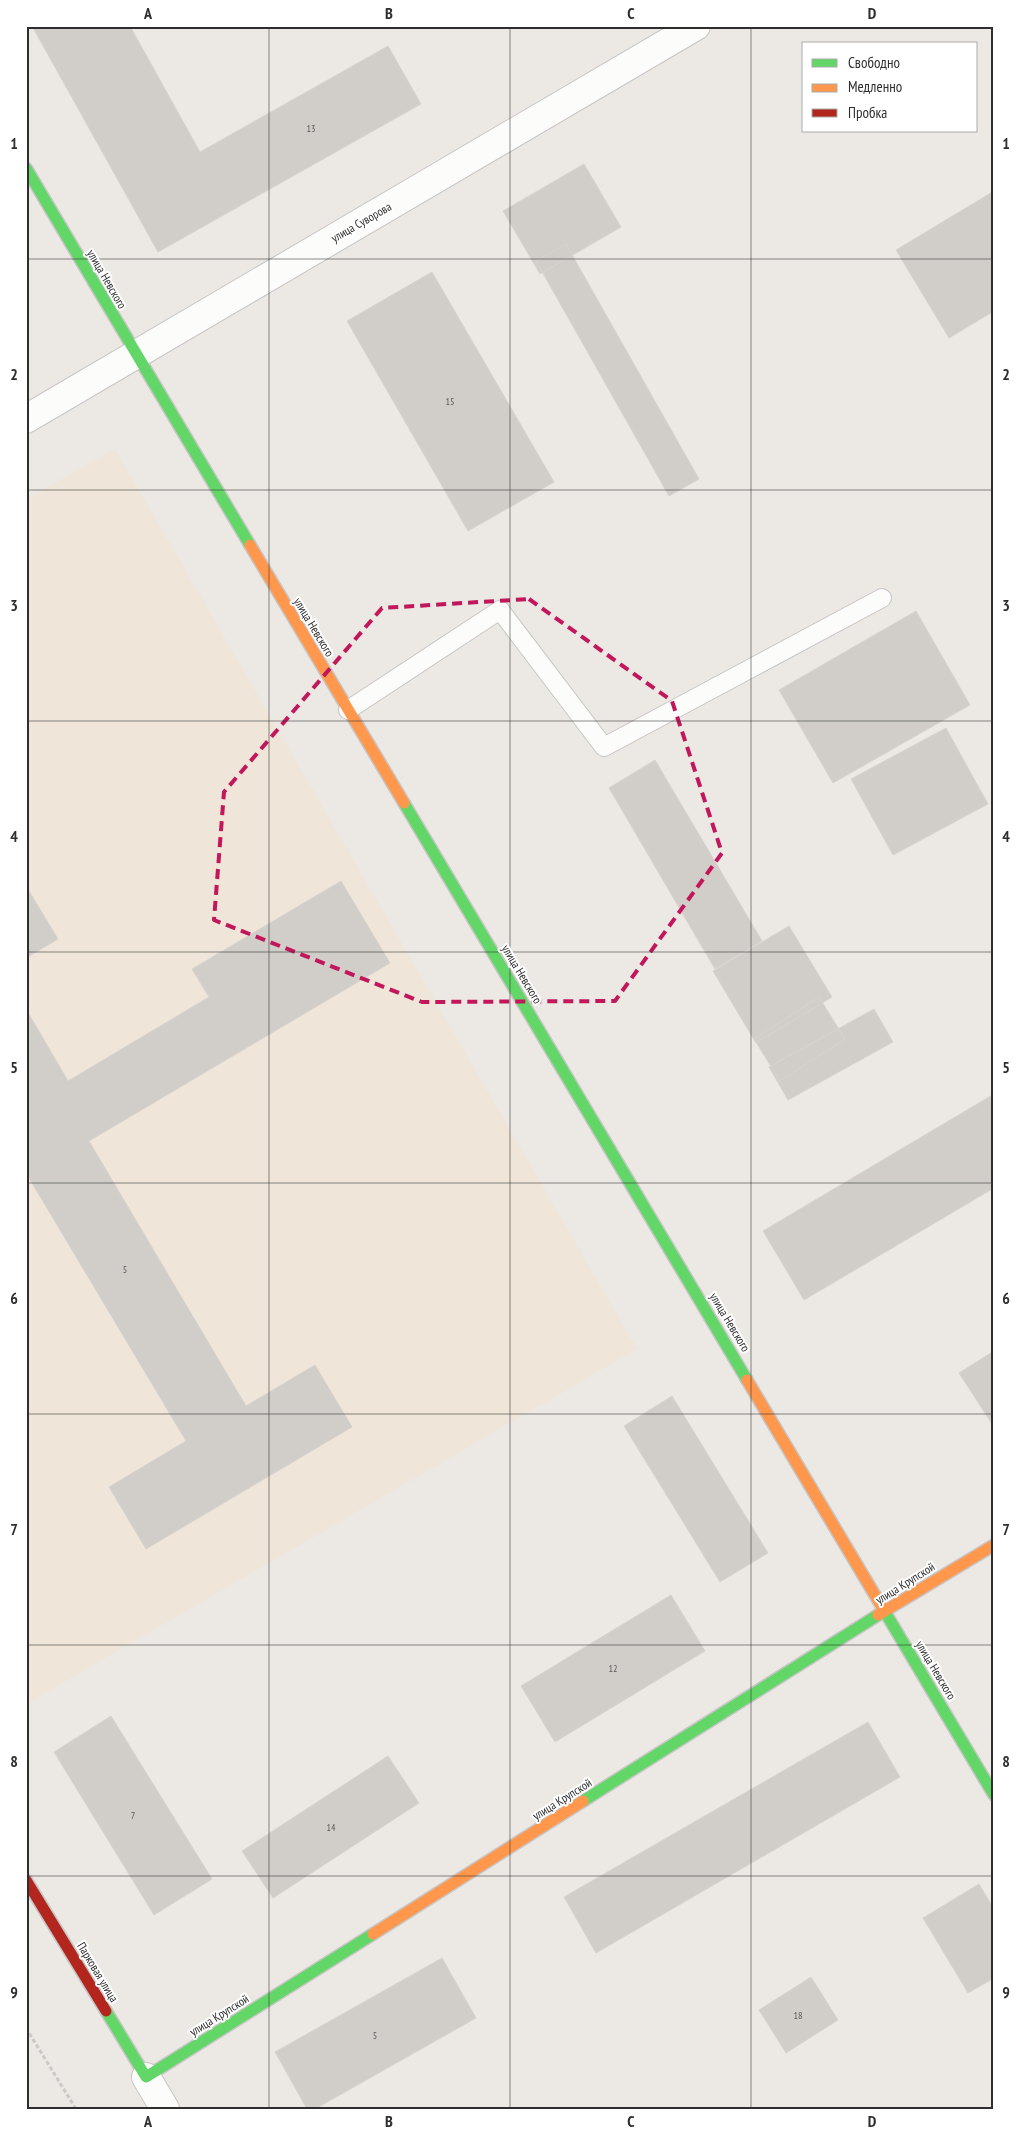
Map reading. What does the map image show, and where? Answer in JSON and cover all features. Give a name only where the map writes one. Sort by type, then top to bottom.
[{"type":"main road","name":"улица Невского","points":[[26,168],[994,1795]]},
{"type":"main road","name":"улица Крупской","points":[[146,2077],[885,1611],[994,1545]]},
{"type":"main road","name":"Парковая улица","points":[[28,1889],[146,2077]]},
{"type":"street","name":"улица Суворова","points":[[26,419],[680,30]]},
{"type":"street","points":[[146,2077],[165,2109]]},
{"type":"lane","points":[[348,710],[500,610],[604,747],[882,598]]},
{"type":"path","points":[[26,2028],[76,2109]]},
{"type":"highlighted area","points":[[529,599],[672,701],[722,853],[615,1001],[422,1002],[214,920],[224,792],[382,608]]},
{"type":"shaded area","points":[[115,449],[637,1349],[26,1704],[26,500]]},
{"type":"building","points":[[32,26],[130,26],[200,152],[388,46],[421,104],[158,252]]},
{"type":"building","points":[[584,164],[621,227],[540,274],[503,211]]},
{"type":"building","points":[[994,191],[994,311],[949,338],[896,250]]},
{"type":"building","points":[[566,244],[699,479],[669,496],[536,261]]},
{"type":"building","points":[[432,272],[554,482],[468,531],[347,321]]},
{"type":"building","points":[[916,611],[970,705],[833,783],[779,690]]},
{"type":"building","points":[[946,728],[988,804],[893,855],[851,779]]},
{"type":"building","points":[[655,760],[762,941],[715,969],[609,788]]},
{"type":"building","points":[[341,881],[390,963],[89,1141],[246,1406],[315,1365],[352,1427],[146,1549],[109,1487],[186,1441],[26,1173],[26,1009],[68,1081],[209,997],[192,969]]},
{"type":"building","points":[[26,886],[58,939],[26,958]]},
{"type":"building","points":[[789,926],[832,997],[756,1043],[713,971]]},
{"type":"building","points":[[819,997],[845,1039],[780,1081],[754,1039]]},
{"type":"building","points":[[874,1009],[893,1042],[788,1100],[769,1067]]},
{"type":"building","points":[[994,1094],[994,1188],[804,1300],[763,1231]]},
{"type":"building","points":[[994,1351],[994,1427],[959,1373]]},
{"type":"building","points":[[672,1396],[768,1553],[720,1582],[624,1426]]},
{"type":"building","points":[[671,1595],[705,1651],[555,1742],[521,1686]]},
{"type":"building","points":[[111,1716],[212,1879],[154,1915],[54,1752]]},
{"type":"building","points":[[868,1722],[900,1777],[596,1953],[564,1897]]},
{"type":"building","points":[[388,1756],[419,1803],[273,1898],[242,1851]]},
{"type":"building","points":[[979,1884],[994,1909],[994,1978],[968,1993],[923,1918]]},
{"type":"building","points":[[442,1958],[476,2018],[315,2109],[307,2109],[275,2052]]},
{"type":"building","points":[[811,1977],[838,2020],[786,2053],[759,2010]]},
{"type":"traffic: fast","points":[[26,168],[250,545]]},
{"type":"traffic: fast","points":[[404,803],[747,1380]]},
{"type":"traffic: fast","points":[[882,1607],[994,1795]]},
{"type":"traffic: fast","points":[[583,1801],[878,1615]]},
{"type":"traffic: fast","points":[[106,2011],[146,2077],[373,1934]]},
{"type":"traffic: slow","points":[[250,545],[404,803]]},
{"type":"traffic: slow","points":[[747,1380],[882,1607]]},
{"type":"traffic: slow","points":[[878,1615],[994,1545]]},
{"type":"traffic: slow","points":[[373,1934],[583,1801]]},
{"type":"traffic: jam","points":[[26,1880],[106,2011]]}]
